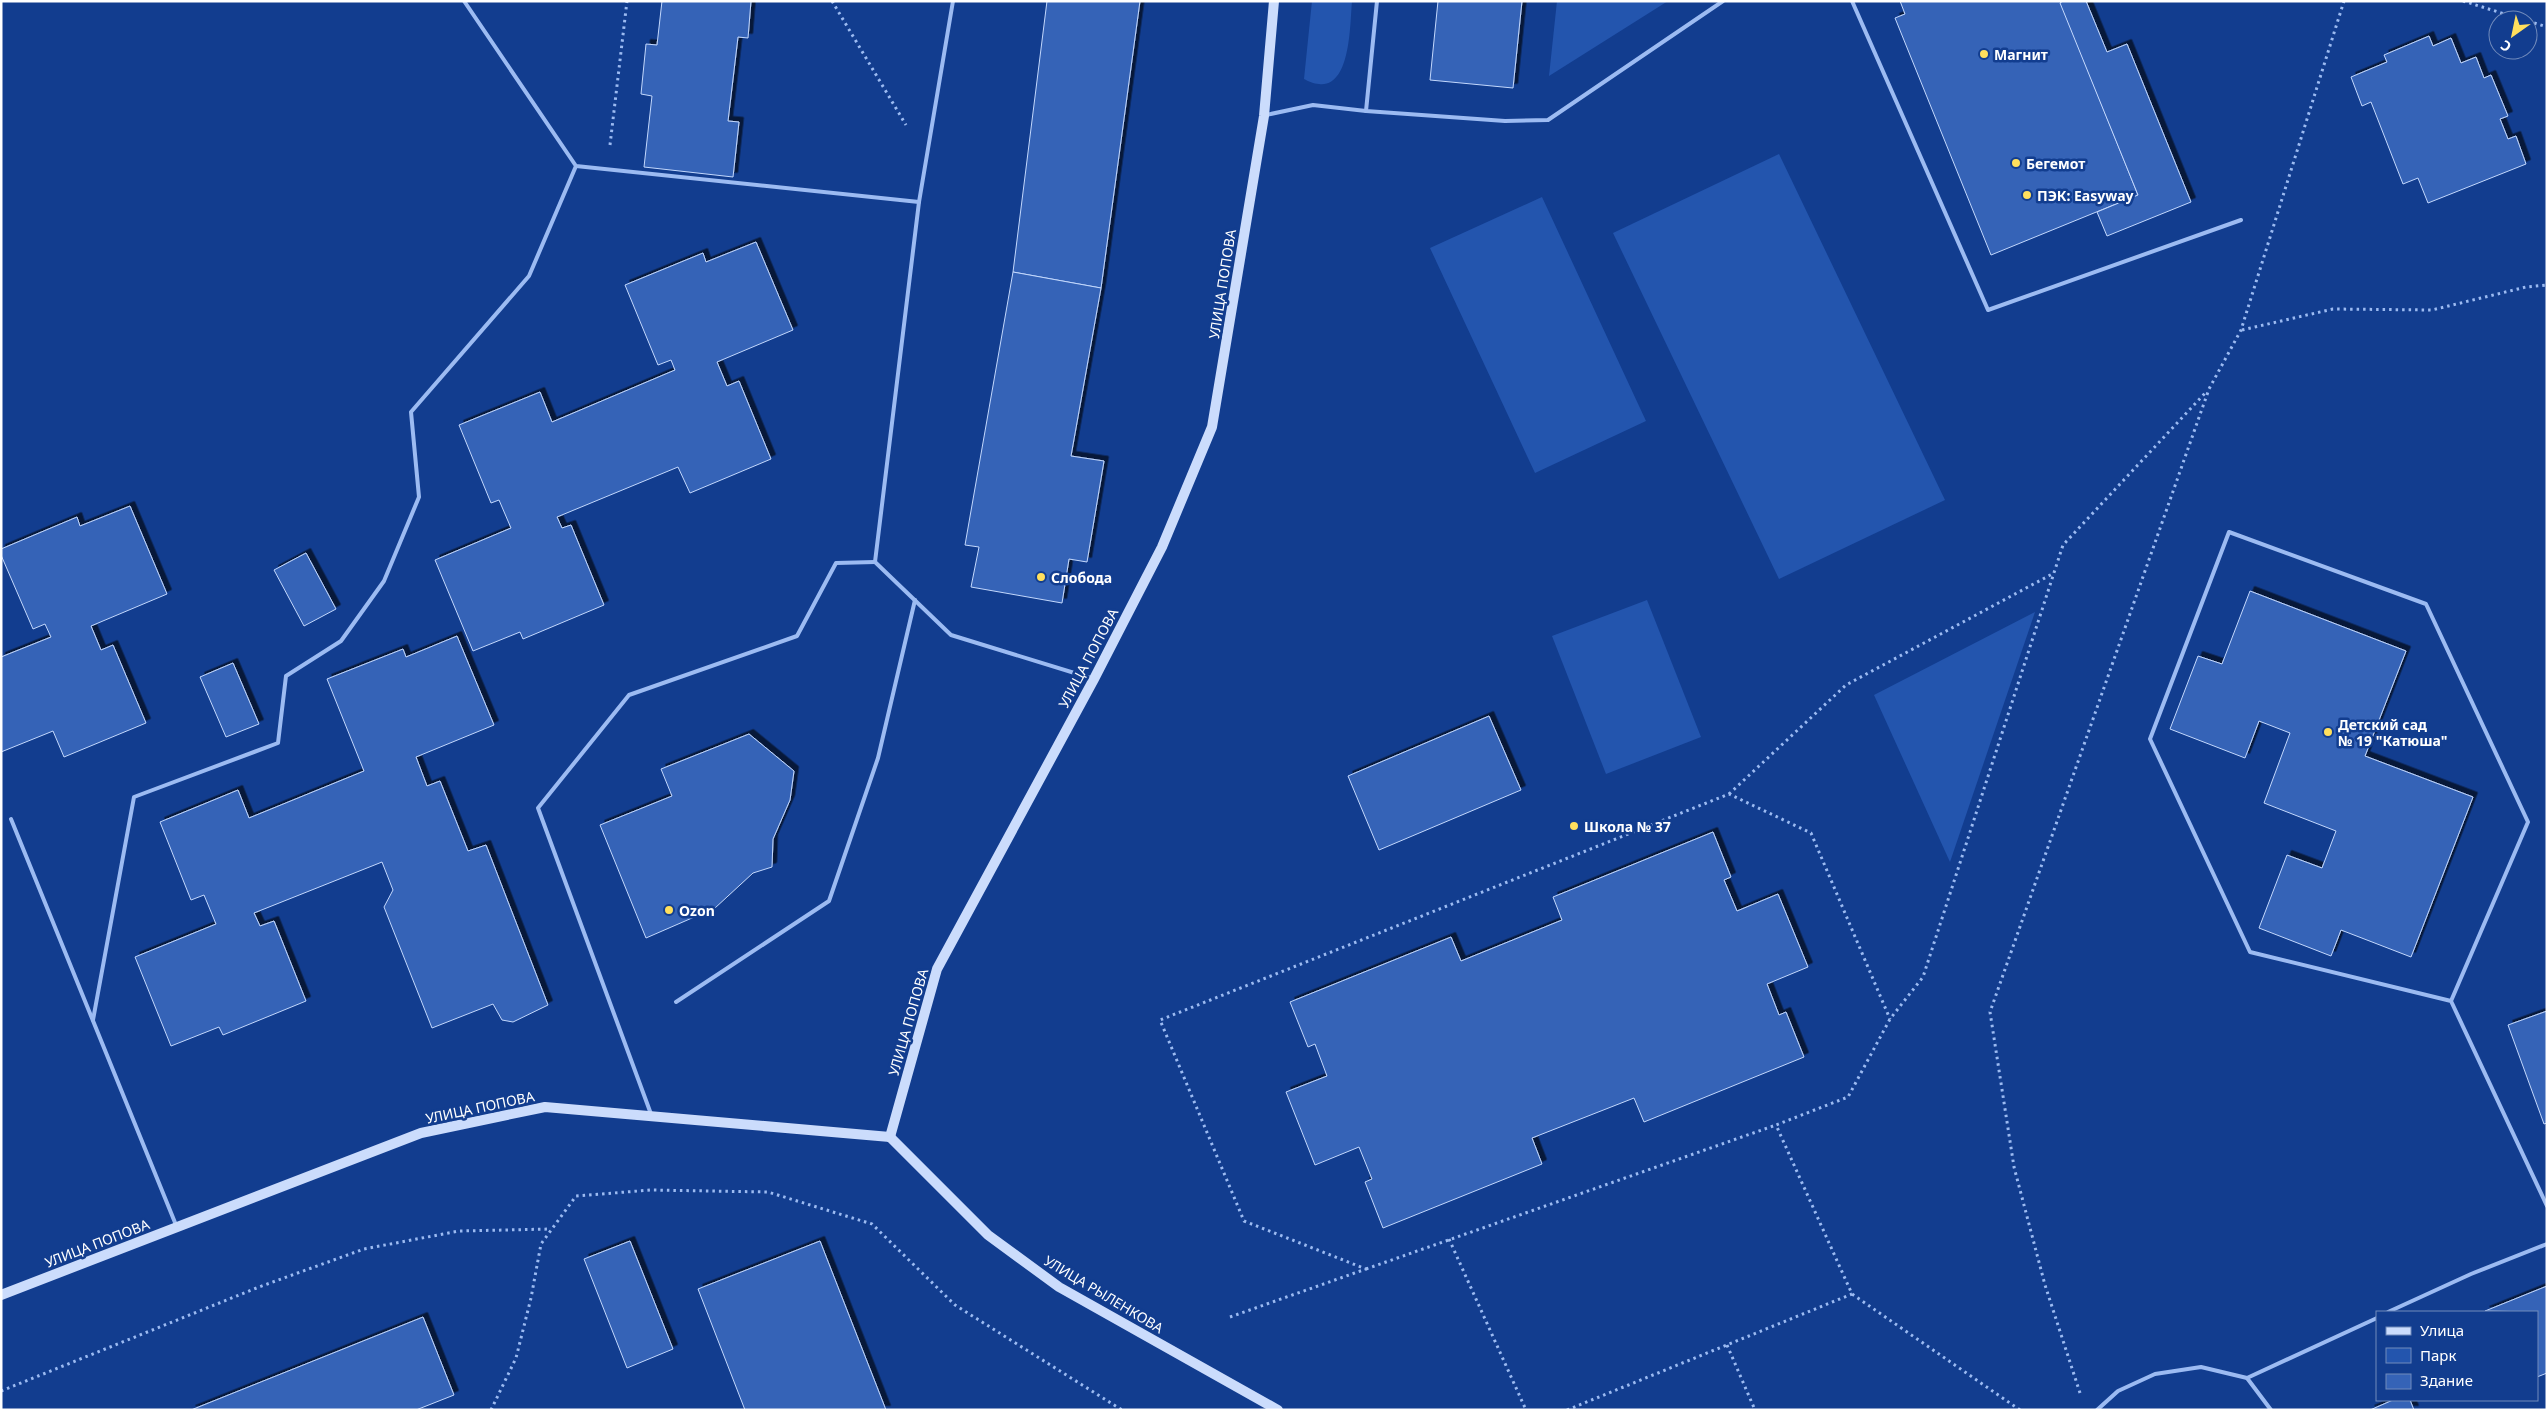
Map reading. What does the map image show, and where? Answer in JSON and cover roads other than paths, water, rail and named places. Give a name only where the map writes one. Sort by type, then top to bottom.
[{"type":"street","name":"УЛИЦА ПОПОВА","points":[[1,1295],[421,1133],[545,1107],[890,1137],[937,969],[1094,679],[1162,547],[1212,427],[1264,116],[1274,1]]},
{"type":"street","name":"УЛИЦА РЫЛЕНКОВА","points":[[890,1137],[988,1235],[1059,1287],[1278,1410]]},
{"type":"lane","points":[[464,1],[576,166],[919,202]]},
{"type":"lane","points":[[875,562],[919,202],[952,1]]},
{"type":"lane","points":[[1366,112],[1377,1]]},
{"type":"lane","points":[[1264,116],[1313,105],[1366,112],[1505,121],[1548,120],[1723,1]]},
{"type":"lane","points":[[1852,1],[1988,310],[2241,220]]},
{"type":"lane","points":[[92,1020],[134,797],[278,743],[286,676],[342,641],[384,581],[419,497],[411,412],[529,276],[576,166]]},
{"type":"lane","points":[[2451,1001],[2250,952],[2150,739],[2229,532],[2426,604],[2528,822],[2451,1001],[2547,1206]]},
{"type":"lane","points":[[652,1116],[538,808],[629,695],[797,636],[836,563],[875,562],[951,635],[1094,679]]},
{"type":"lane","points":[[676,1002],[829,901],[878,758],[915,600]]},
{"type":"lane","points":[[11,819],[177,1227]]},
{"type":"lane","points":[[2390,1311],[2472,1274],[2547,1244]]},
{"type":"lane","points":[[2096,1410],[2118,1391],[2155,1374],[2201,1367],[2247,1378],[2376,1318]]},
{"type":"lane","points":[[2247,1378],[2272,1410]]},
{"type":"place","name":"Магнит","points":[[1984,54]]},
{"type":"place","name":"Бегемот","points":[[2016,163]]},
{"type":"place","name":"ПЭК: Easyway","points":[[2027,195]]},
{"type":"place","name":"Слобода","points":[[1041,577]]},
{"type":"place","name":"Детский сад № 19 \"Катюша\"","points":[[2328,732]]},
{"type":"place","name":"Школа № 37","points":[[1574,826]]},
{"type":"place","name":"Ozon","points":[[669,910]]}]
